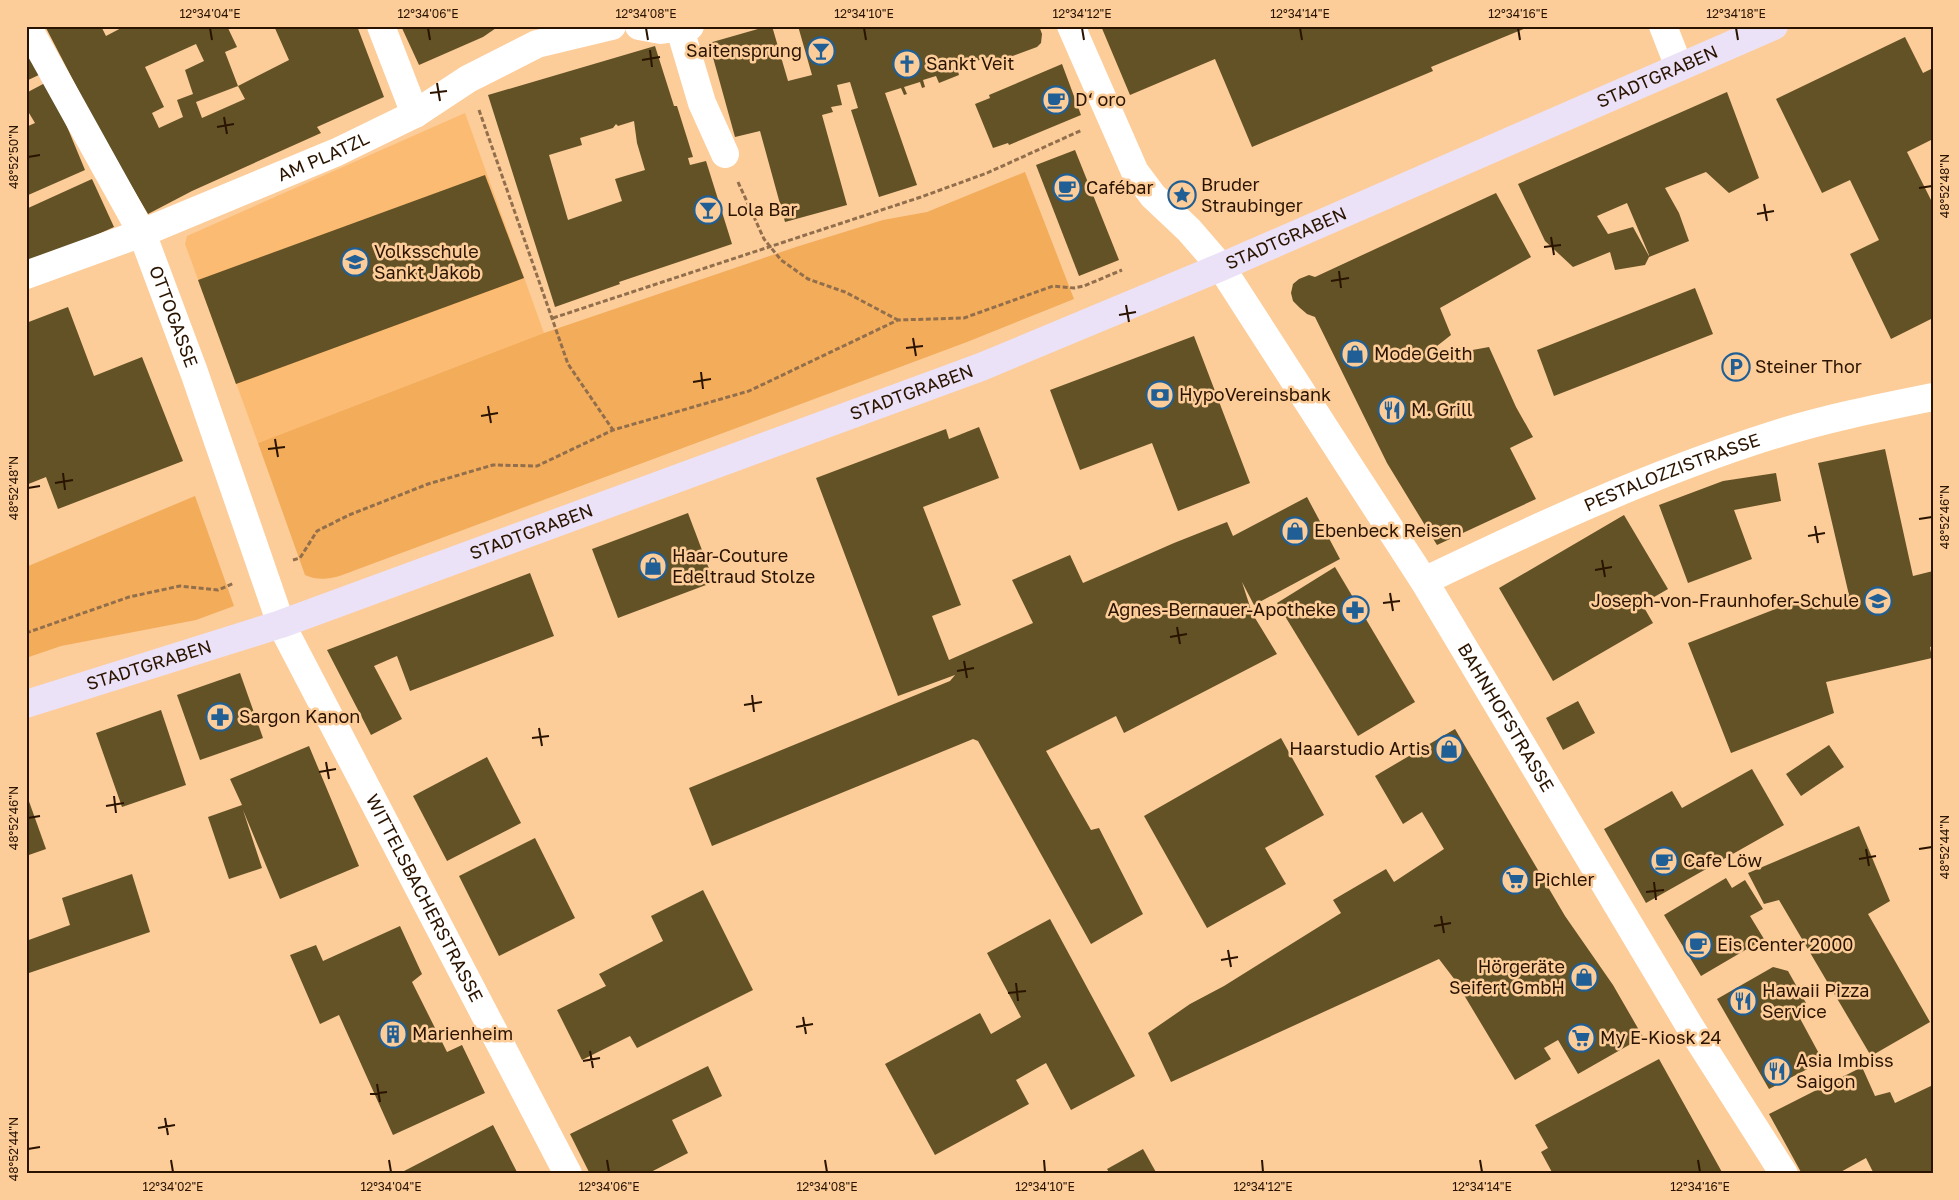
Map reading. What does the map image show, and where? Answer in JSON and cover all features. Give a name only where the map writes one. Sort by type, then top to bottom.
[{"type":"main road","name":"STADTGRABEN","points":[[26,704],[281,624],[981,368],[1220,267],[1774,26]]},
{"type":"street","name":"OTTOGASSE","points":[[27,26],[142,233],[194,372],[281,624]]},
{"type":"street","points":[[380,26],[415,114]]},
{"type":"street","name":"AM PLATZL","points":[[26,275],[142,233],[338,152],[415,114],[468,79],[537,44],[612,26]]},
{"type":"street","points":[[639,26],[662,30],[685,28],[702,103],[725,154]]},
{"type":"street","name":"BAHNHOFSTRASSE","points":[[1071,26],[1135,172],[1153,196],[1189,230],[1220,267],[1424,581],[1689,1025],[1784,1174]]},
{"type":"street","points":[[1663,26],[1679,67]]},
{"type":"street","name":"PESTALOZZISTRASSE","points":[[1424,581],[1541,524],[1649,480],[1770,436],[1845,415],[1933,397]]},
{"type":"street","name":"WITTELSBACHERSTRASSE","points":[[281,624],[568,1174]]},
{"type":"path","points":[[468,79],[568,364],[613,430]]},
{"type":"path","points":[[553,318],[769,245],[929,194],[987,173],[1078,131],[1111,120]]},
{"type":"path","points":[[737,180],[764,239],[781,260],[808,280],[845,292],[898,320]]},
{"type":"path","points":[[26,633],[129,597],[180,586],[218,590],[300,558],[318,532],[365,508],[428,484],[492,465],[537,466],[613,430],[749,391],[898,320],[964,318],[1053,286],[1074,288],[1084,286],[1124,270]]},
{"type":"shaded area","name":"Volksschule Sankt Jakob","points":[[465,113],[544,333],[258,443],[185,244],[187,236]]},
{"type":"shaded area","points":[[1025,172],[1074,299],[967,342],[347,573],[326,579],[312,578],[305,575],[258,443],[544,333],[796,247],[883,220],[927,212]]},
{"type":"shaded area","points":[[195,496],[234,606],[196,620],[61,646],[26,658],[26,567]]},
{"type":"building","points":[[45,26],[101,26],[106,36],[125,26],[227,26],[237,47],[225,52],[238,86],[289,60],[274,26],[357,26],[384,97],[317,127],[321,133],[192,191],[148,214],[103,138]],"holes":[[[196,44],[204,61],[185,70],[193,94],[177,100],[183,117],[159,128],[152,113],[164,107],[145,67]],[[238,86],[245,99],[202,118],[196,102]]]},
{"type":"building","points":[[401,26],[499,26],[483,37],[419,65]]},
{"type":"building","points":[[772,26],[788,81],[812,75],[798,26],[1039,26],[1042,34],[1041,43],[1037,47],[991,64],[989,57],[973,62],[976,69],[973,70],[970,63],[957,68],[959,75],[939,83],[936,76],[923,80],[925,87],[922,88],[920,82],[904,87],[907,94],[904,95],[901,88],[885,93],[917,185],[879,197],[851,110],[858,108],[850,82],[837,85],[842,105],[831,107],[833,112],[822,115],[847,205],[785,222],[760,131],[735,137],[709,43]]},
{"type":"building","points":[[1101,26],[1531,26],[1431,67],[1433,71],[1252,147],[1215,59],[1130,95]]},
{"type":"building","points":[[1905,37],[1923,73],[1933,68],[1933,139],[1907,152],[1933,204],[1933,318],[1891,339],[1850,254],[1879,240],[1850,180],[1822,193],[1776,99]]},
{"type":"building","points":[[26,46],[41,74],[26,81]]},
{"type":"building","points":[[655,46],[693,157],[688,158],[690,165],[706,161],[732,244],[619,282],[620,284],[555,307],[488,95]],"holes":[[[634,121],[637,143],[645,170],[615,179],[622,201],[568,220],[549,155],[582,145],[580,138],[613,128],[616,124],[618,126]]]},
{"type":"building","points":[[1062,64],[1081,115],[1009,145],[1008,143],[993,148],[975,104],[990,98],[989,95]]},
{"type":"building","points":[[45,83],[61,112],[85,170],[26,196],[26,127],[35,123],[26,108],[26,93]]},
{"type":"building","points":[[1727,92],[1759,178],[1729,193],[1706,172],[1665,188],[1679,213],[1689,241],[1649,257],[1645,265],[1615,270],[1610,252],[1573,267],[1545,241],[1518,184]],"holes":[[[1627,203],[1649,255],[1633,227],[1608,234],[1597,216]]]},
{"type":"building","points":[[1075,150],[1119,260],[1079,276],[1036,165]]},
{"type":"building","points":[[485,175],[524,278],[236,384],[198,280]]},
{"type":"building","points":[[92,179],[114,227],[30,265],[26,256],[26,209]]},
{"type":"building","points":[[1496,193],[1531,257],[1440,308],[1451,335],[1437,346],[1445,355],[1489,347],[1516,407],[1533,437],[1510,448],[1536,499],[1437,545],[1387,463],[1315,317],[1307,314],[1293,301],[1291,293],[1293,284],[1299,279],[1309,275],[1315,277]]},
{"type":"building","points":[[1695,288],[1713,334],[1554,396],[1537,350]]},
{"type":"building","points":[[68,307],[94,376],[142,357],[183,461],[58,509],[46,477],[26,485],[26,323]]},
{"type":"building","points":[[1194,336],[1250,483],[1178,511],[1152,443],[1080,470],[1050,390]]},
{"type":"building","points":[[979,427],[999,478],[923,507],[961,605],[932,616],[949,660],[1033,623],[1012,580],[1070,555],[1083,583],[1227,522],[1233,536],[1307,497],[1340,559],[1254,605],[1242,582],[1252,613],[1277,654],[1124,733],[1116,716],[1046,751],[1091,830],[1099,828],[1143,914],[1091,944],[978,741],[973,739],[712,846],[689,788],[950,681],[955,675],[898,696],[816,478],[946,429],[949,439]]},
{"type":"building","name":"Joseph-von-Fraunhofer-Schule","points":[[1885,449],[1913,576],[1933,571],[1933,646],[1930,647],[1932,658],[1826,682],[1834,713],[1731,753],[1688,643],[1806,597],[1808,604],[1849,595],[1818,463]]},
{"type":"building","points":[[1776,473],[1781,501],[1734,510],[1752,559],[1688,583],[1659,505],[1723,481]]},
{"type":"building","name":"Haar-Couture Edeltraud Stolze","points":[[688,513],[714,582],[618,618],[592,549]]},
{"type":"building","points":[[1624,515],[1668,589],[1642,604],[1653,623],[1553,681],[1499,588]]},
{"type":"building","points":[[1335,567],[1415,702],[1358,736],[1277,603]]},
{"type":"building","points":[[530,573],[554,636],[410,691],[397,656],[374,666],[402,719],[371,735],[327,650]]},
{"type":"building","name":"Sargon Kanon","points":[[240,673],[263,738],[200,760],[177,695]]},
{"type":"building","points":[[1578,701],[1595,733],[1563,750],[1546,718]]},
{"type":"building","points":[[161,710],[186,785],[122,807],[96,733]]},
{"type":"building","points":[[1455,729],[1565,916],[1613,985],[1643,1037],[1578,1074],[1558,1040],[1544,1048],[1551,1059],[1515,1080],[1455,980],[1439,959],[1171,1082],[1148,1033],[1190,1004],[1224,986],[1341,913],[1333,900],[1386,869],[1394,882],[1444,849],[1422,812],[1403,824],[1375,776]]},
{"type":"building","points":[[1281,738],[1324,815],[1265,848],[1286,884],[1207,928],[1144,816]]},
{"type":"building","points":[[1829,745],[1844,767],[1801,796],[1786,774]]},
{"type":"building","points":[[309,746],[359,866],[280,899],[243,810],[262,868],[229,879],[208,817],[242,805],[230,779]]},
{"type":"building","points":[[487,757],[521,823],[447,861],[413,796]]},
{"type":"building","points":[[1752,769],[1784,825],[1646,903],[1604,829],[1672,791],[1682,808]]},
{"type":"building","points":[[26,793],[46,849],[26,856]]},
{"type":"building","points":[[1859,826],[1890,901],[1868,914],[1930,1022],[1871,1056],[1779,900],[1764,904],[1748,873]]},
{"type":"building","points":[[535,838],[575,918],[499,956],[459,876]]},
{"type":"building","points":[[132,874],[150,932],[26,974],[26,941],[70,925],[62,898]]},
{"type":"building","points":[[1726,878],[1732,888],[1745,880],[1763,909],[1750,916],[1764,939],[1701,976],[1664,915]]},
{"type":"building","points":[[703,890],[753,990],[637,1048],[630,1036],[582,1060],[557,1010],[606,986],[599,974],[663,941],[651,916]]},
{"type":"building","points":[[1050,919],[1135,1076],[1071,1110],[1046,1063],[1016,1080],[1029,1104],[935,1155],[885,1064],[980,1013],[991,1034],[1021,1017],[987,953]]},
{"type":"building","name":"Marienheim","points":[[400,926],[422,974],[412,982],[447,1052],[462,1045],[485,1093],[393,1135],[339,1015],[320,1024],[290,955],[316,945],[323,961]]},
{"type":"building","points":[[1773,967],[1788,971],[1806,1003],[1796,1011],[1823,1061],[1769,1089],[1717,999]]},
{"type":"building","points":[[1659,1059],[1723,1174],[1553,1174],[1541,1152],[1548,1148],[1535,1125]]},
{"type":"building","points":[[708,1066],[722,1096],[672,1120],[688,1153],[647,1174],[590,1174],[570,1134]]},
{"type":"building","points":[[1862,1067],[1875,1096],[1890,1092],[1895,1103],[1933,1085],[1933,1172],[1928,1174],[1874,1174],[1866,1158],[1837,1174],[1802,1174],[1769,1114]]},
{"type":"building","points":[[493,1125],[518,1174],[398,1174],[408,1169]]},
{"type":"building","points":[[1143,1149],[1157,1174],[1110,1174],[1107,1169]]},
{"type":"place","name":"Saitensprung","points":[[821,51]]},
{"type":"place","name":"Sankt Veit","points":[[907,64]]},
{"type":"place","name":"D‘ oro","points":[[1056,100]]},
{"type":"place","name":"Cafébar","points":[[1067,188]]},
{"type":"place","name":"Bruder Straubinger","points":[[1182,195]]},
{"type":"place","name":"Lola Bar","points":[[708,210]]},
{"type":"place","name":"Volksschule Sankt Jakob","points":[[355,262]]},
{"type":"place","name":"Mode Geith","points":[[1355,354]]},
{"type":"place","name":"Steiner Thor","points":[[1736,367]]},
{"type":"place","name":"HypoVereinsbank","points":[[1160,395]]},
{"type":"place","name":"M. Grill","points":[[1392,410]]},
{"type":"place","name":"Ebenbeck Reisen","points":[[1295,531]]},
{"type":"place","name":"Haar-Couture Edeltraud Stolze","points":[[653,566]]},
{"type":"place","name":"Joseph-von-Fraunhofer-Schule","points":[[1878,601]]},
{"type":"place","name":"Agnes-Bernauer-Apotheke","points":[[1355,610]]},
{"type":"place","name":"Sargon Kanon","points":[[220,717]]},
{"type":"place","name":"Haarstudio Artis","points":[[1449,749]]},
{"type":"place","name":"Cafe Löw","points":[[1664,861]]},
{"type":"place","name":"Pichler","points":[[1515,880]]},
{"type":"place","name":"Eis Center 2000","points":[[1698,945]]},
{"type":"place","name":"Hörgeräte Seifert GmbH","points":[[1584,977]]},
{"type":"place","name":"Hawaii Pizza Service","points":[[1743,1001]]},
{"type":"place","name":"Marienheim","points":[[393,1034]]},
{"type":"place","name":"My E-Kiosk 24","points":[[1581,1038]]},
{"type":"place","name":"Asia Imbiss Saigon","points":[[1777,1071]]}]
